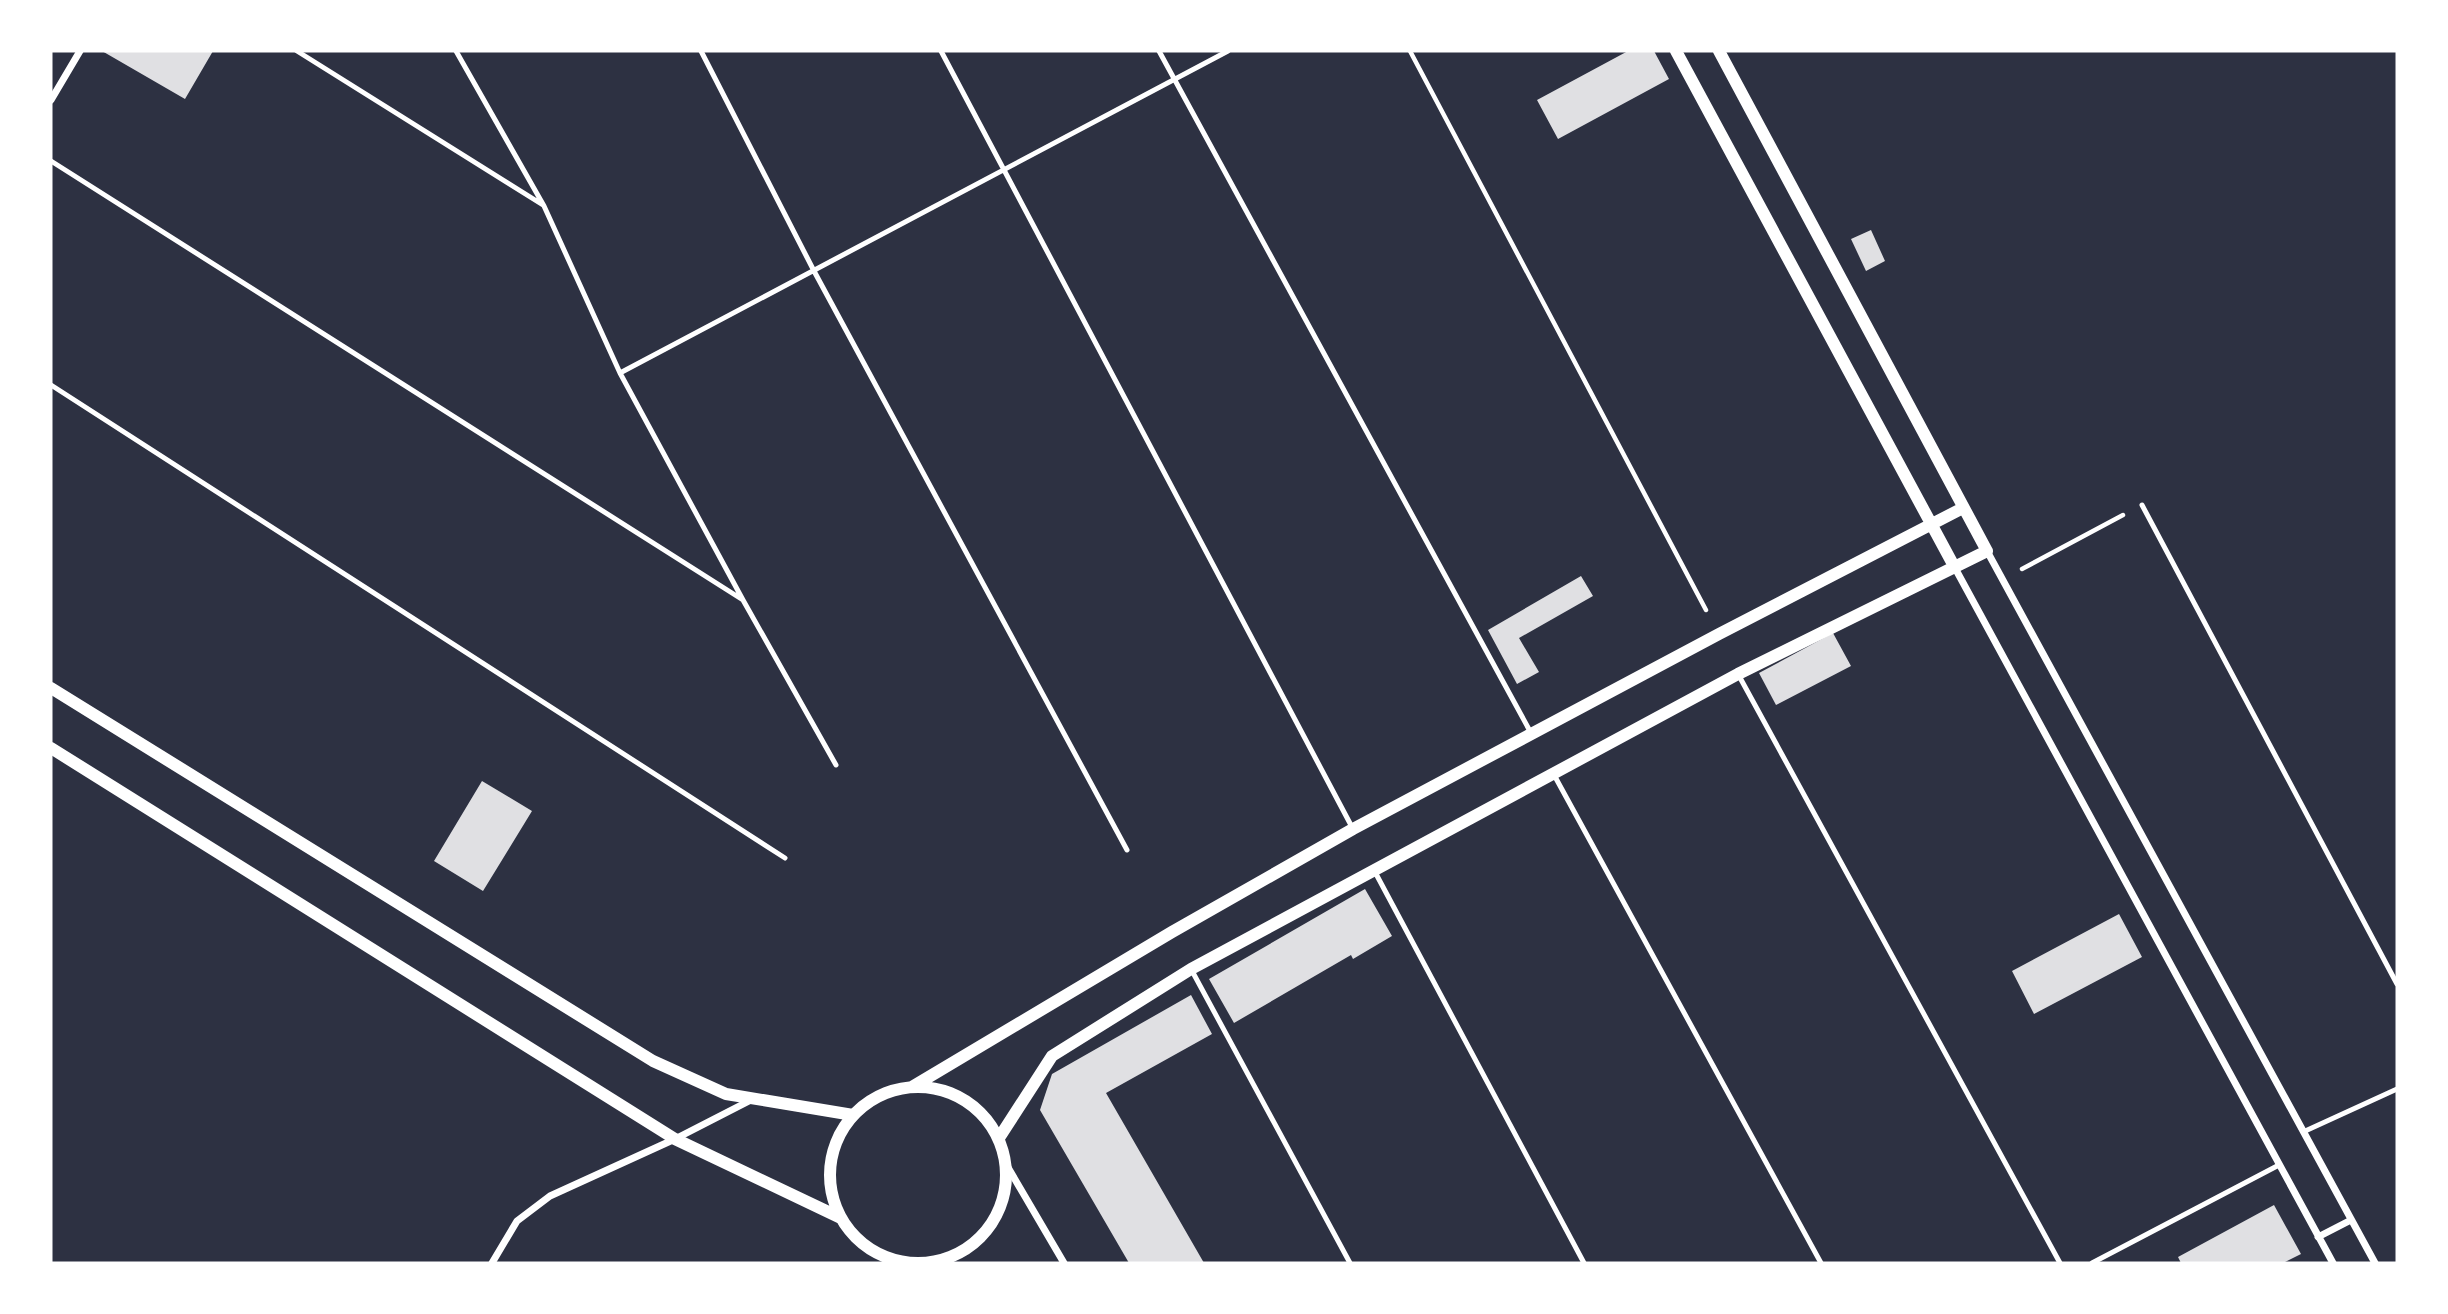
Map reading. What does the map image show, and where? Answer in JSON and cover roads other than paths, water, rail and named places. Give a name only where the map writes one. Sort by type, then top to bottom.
[{"type":"street","points":[[51,100],[80,51]]},
{"type":"street","points":[[1676,51],[2333,1263]]},
{"type":"street","points":[[1719,51],[2062,692],[2375,1263]]},
{"type":"street","points":[[912,1087],[1172,932],[1353,829],[1719,634],[1963,508]]},
{"type":"street","points":[[999,1138],[1052,1056],[1191,969],[1738,674],[1987,551]]},
{"type":"street","points":[[51,688],[653,1061],[726,1094],[853,1115]]},
{"type":"street","points":[[51,747],[675,1139],[841,1218]]},
{"type":"street","points":[[1006,1164],[1005,1192],[995,1218],[978,1240],[955,1255],[928,1263],[901,1263],[866,1247],[841,1218],[831,1192],[831,1165],[838,1139],[853,1115],[890,1091],[912,1087],[939,1089],[963,1098],[984,1115],[999,1138],[1006,1164],[1064,1263]]},
{"type":"street","points":[[492,1263],[517,1221],[550,1196],[675,1139],[755,1098]]},
{"type":"street","points":[[2318,1237],[2351,1220]]},
{"type":"lane","points":[[297,51],[544,206]]},
{"type":"lane","points":[[456,51],[544,206],[620,373],[836,765]]},
{"type":"lane","points":[[701,51],[814,271],[1127,850]]},
{"type":"lane","points":[[941,51],[1353,829]]},
{"type":"lane","points":[[1158,51],[1532,734]]},
{"type":"lane","points":[[620,373],[1228,51]]},
{"type":"lane","points":[[51,161],[743,600]]},
{"type":"lane","points":[[51,385],[785,858]]},
{"type":"lane","points":[[2142,505],[2397,984]]},
{"type":"lane","points":[[1738,674],[2060,1263]]},
{"type":"lane","points":[[1553,773],[1821,1263]]},
{"type":"lane","points":[[1374,869],[1584,1263]]},
{"type":"lane","points":[[1191,969],[1350,1263]]},
{"type":"lane","points":[[2303,1132],[2397,1089]]},
{"type":"lane","points":[[2092,1263],[2279,1165]]}]
